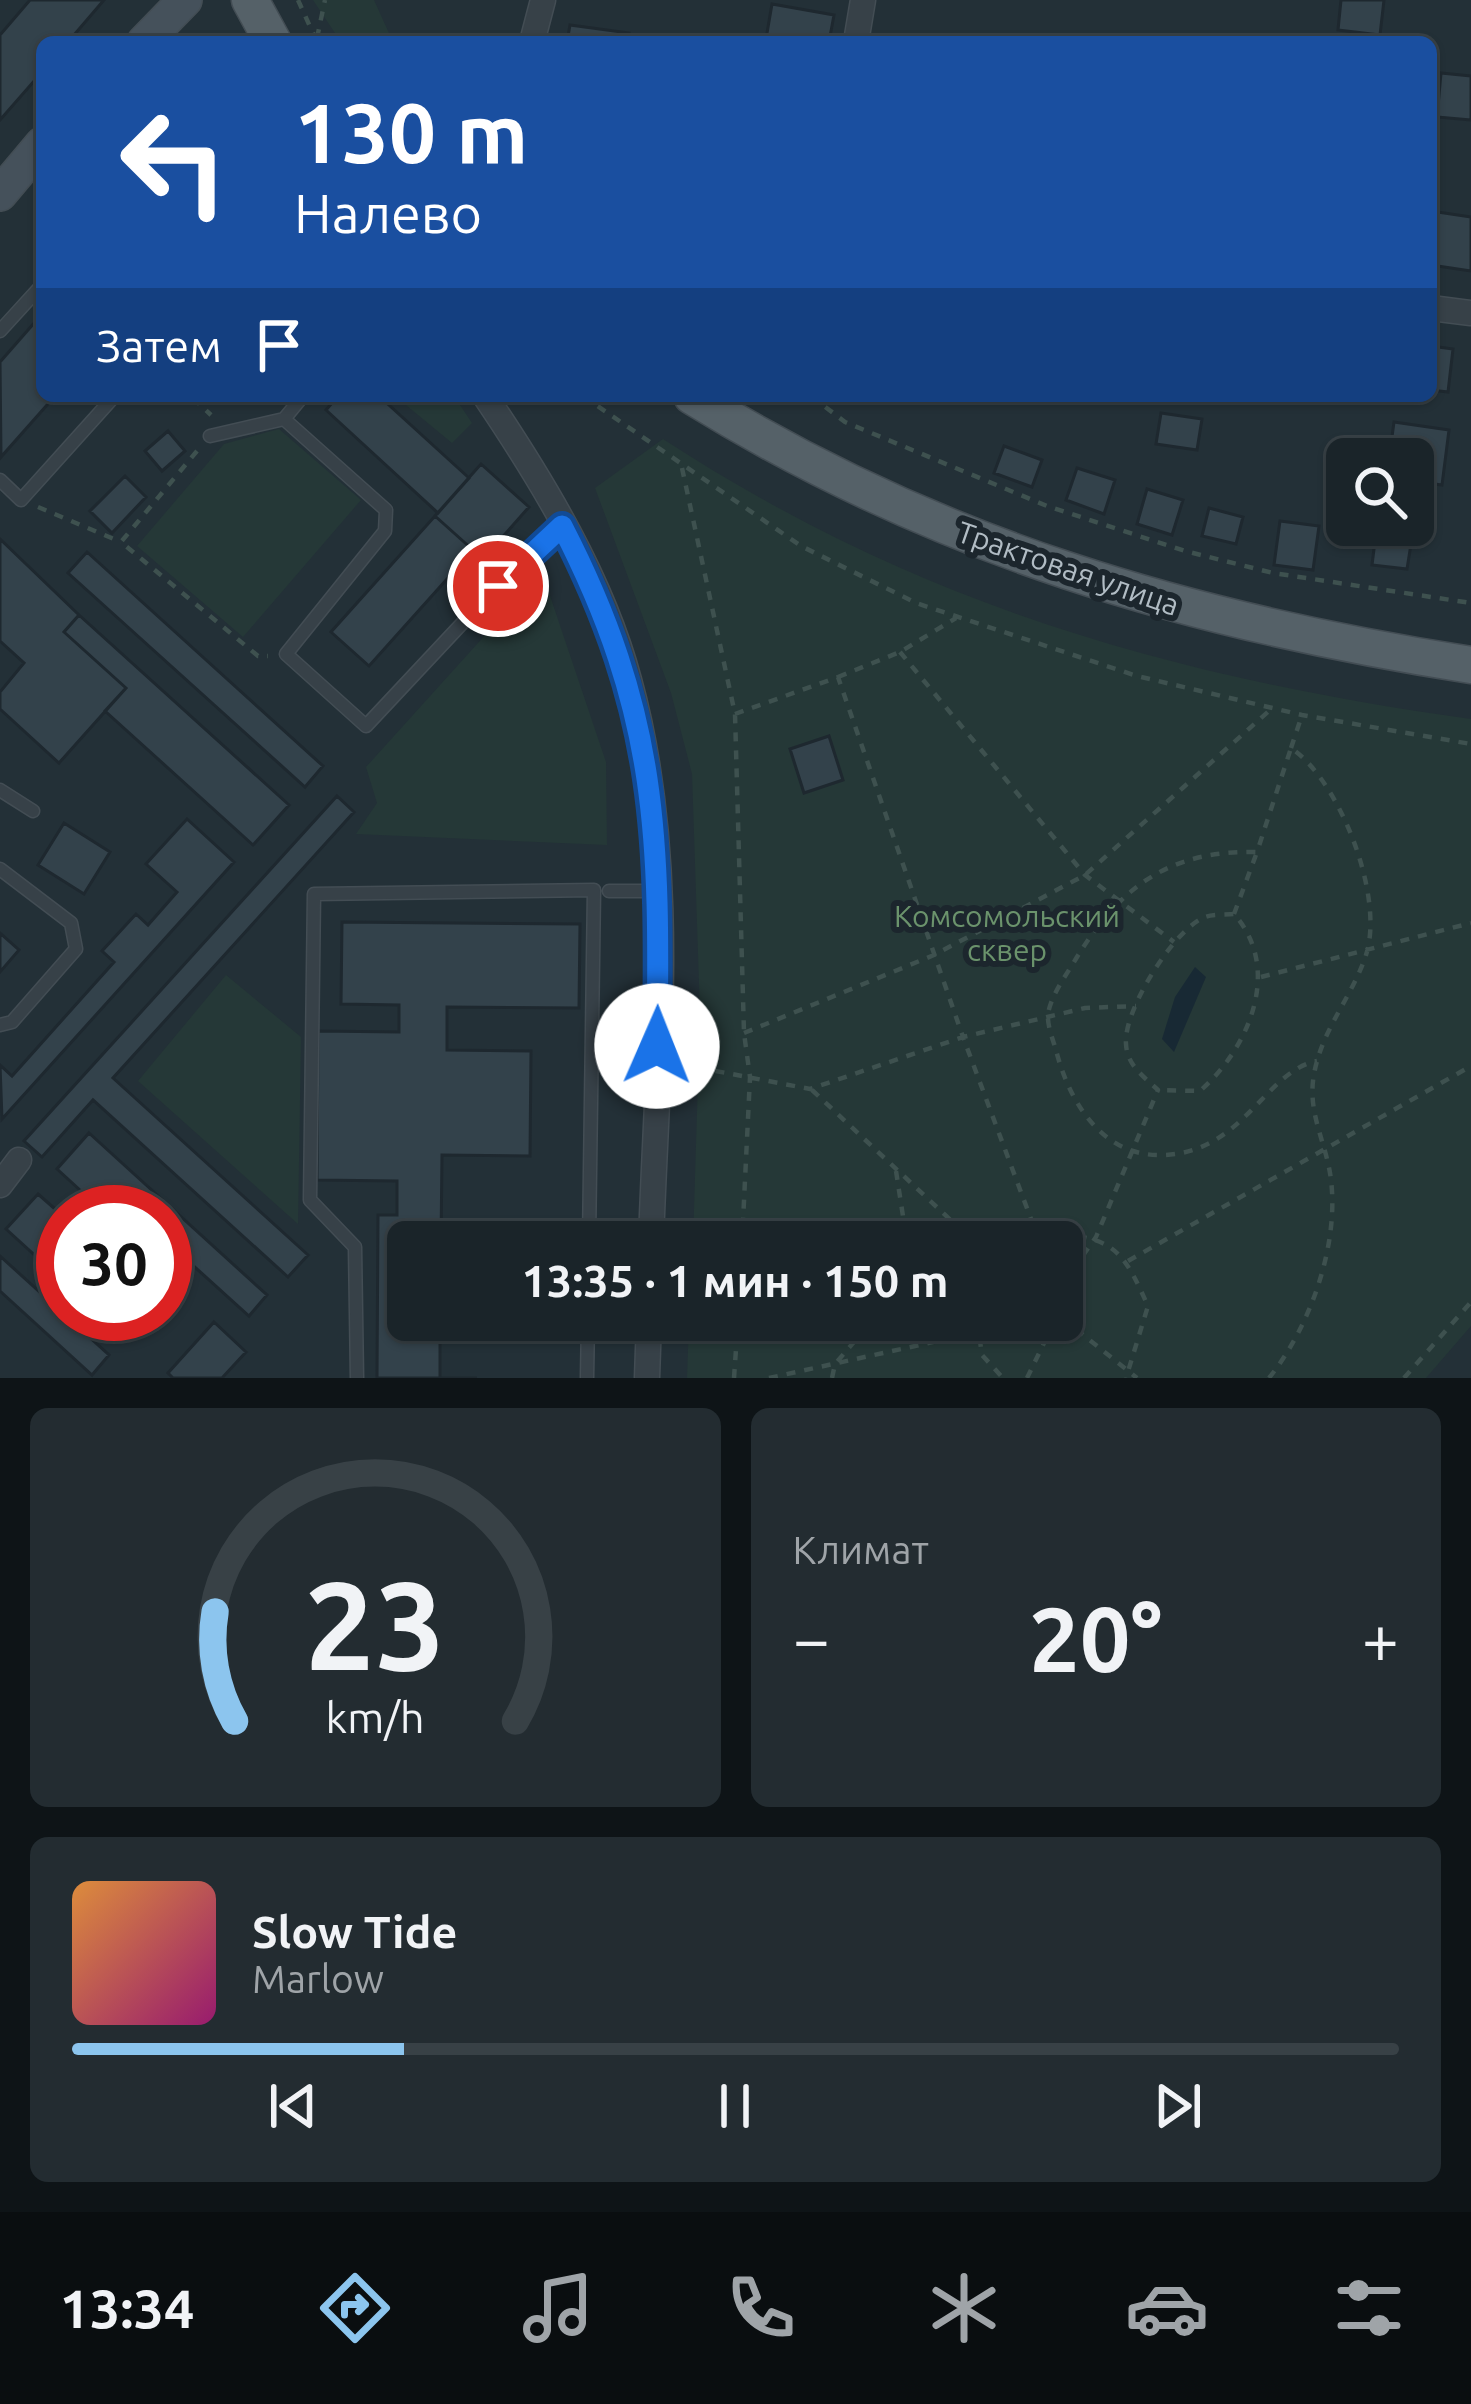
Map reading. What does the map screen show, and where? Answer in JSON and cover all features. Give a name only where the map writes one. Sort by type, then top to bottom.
[{"type":"main road","points":[[250,0],[270,36]]},
{"type":"main road","name":"Трактовая улица","points":[[703,402],[890,503],[1042,566],[1245,624],[1471,665]]},
{"type":"street","points":[[150,36],[185,0]]},
{"type":"street","points":[[534,36],[543,0]]},
{"type":"street","points":[[857,36],[863,0]]},
{"type":"street","points":[[0,194],[36,151]]},
{"type":"street","points":[[1437,309],[1471,313]]},
{"type":"street","points":[[489,402],[562,526],[628,676],[647,755],[658,891],[652,1221]]},
{"type":"street","points":[[0,1185],[19,1160]]},
{"type":"street","points":[[647,1378],[648,1341]]},
{"type":"lane","points":[[0,331],[36,292]]},
{"type":"lane","points":[[0,481],[22,500],[109,402]]},
{"type":"lane","points":[[210,436],[284,418],[298,402]]},
{"type":"lane","points":[[284,418],[386,510],[386,531],[286,654],[366,726],[530,551],[562,526]]},
{"type":"lane","points":[[0,790],[33,811]]},
{"type":"lane","points":[[0,869],[71,923],[76,949],[12,1022],[0,1025]]},
{"type":"lane","points":[[357,1378],[355,1247],[310,1200],[314,894],[594,890],[589,1221]]},
{"type":"lane","points":[[609,890],[658,891]]},
{"type":"lane","points":[[587,1378],[588,1341]]},
{"type":"path","points":[[298,0],[313,36]]},
{"type":"path","points":[[317,36],[325,0]]},
{"type":"path","points":[[591,402],[801,546],[892,594],[1138,676],[1302,715],[1471,743]]},
{"type":"path","points":[[819,402],[844,422],[1047,506],[1185,551],[1273,573],[1471,603]]},
{"type":"path","points":[[121,542],[210,436]]},
{"type":"path","points":[[682,467],[735,714],[744,1033],[750,1077],[743,1221]]},
{"type":"path","points":[[22,500],[121,542],[257,656],[286,654]]},
{"type":"path","points":[[735,714],[900,652],[959,617]]},
{"type":"path","points":[[900,652],[1085,875],[1174,941]]},
{"type":"path","points":[[838,677],[1031,1221]]},
{"type":"path","points":[[744,1033],[934,955],[1085,875],[1272,708]]},
{"type":"path","points":[[1234,914],[1302,715]]},
{"type":"path","points":[[1269,1378],[1287,1356],[1329,1245],[1332,1182],[1313,1117],[1317,1061],[1321,1038],[1368,950],[1369,903],[1342,809],[1312,762],[1291,748]]},
{"type":"path","points":[[1257,852],[1219,851],[1157,872],[1116,899],[1060,985],[1047,1016],[1066,1093],[1104,1136],[1131,1154],[1196,1151],[1246,1121],[1299,1067],[1317,1061]]},
{"type":"path","points":[[1234,914],[1251,933],[1260,977],[1229,1065],[1200,1090],[1158,1090],[1132,1066],[1125,1041],[1138,1006],[1174,941],[1203,917],[1234,914]]},
{"type":"path","points":[[1260,977],[1471,923]]},
{"type":"path","points":[[591,1085],[656,1085],[700,1068],[810,1089],[963,1037],[1047,1016],[1138,1006]]},
{"type":"path","points":[[1128,1261],[1471,1066]]},
{"type":"path","points":[[810,1089],[951,1221]]},
{"type":"path","points":[[1083,1255],[1096,1237],[1158,1090]]},
{"type":"path","points":[[896,1171],[904,1221]]},
{"type":"path","points":[[1083,1236],[1096,1237],[1128,1261],[1148,1306],[1132,1376],[1083,1335]]},
{"type":"path","points":[[1404,1378],[1471,1302]]},
{"type":"path","points":[[734,1378],[736,1341]]},
{"type":"path","points":[[832,1378],[835,1364],[855,1341]]},
{"type":"path","points":[[769,1378],[942,1341]]},
{"type":"path","points":[[980,1341],[982,1355],[1003,1378]]},
{"type":"path","points":[[1027,1378],[1045,1341]]},
{"type":"green space","points":[[313,0],[374,0],[390,36],[337,36]]},
{"type":"green space","points":[[402,402],[458,402],[472,423],[452,443]]},
{"type":"green space","points":[[279,429],[361,500],[243,637],[137,546],[224,444]]},
{"type":"green space","name":"Комсомольский сквер","points":[[663,439],[855,547],[1050,626],[1254,681],[1471,719],[1471,1326],[1426,1378],[687,1378],[688,1341],[1083,1341],[1083,1221],[694,1221],[700,1014],[692,774],[671,693],[595,488]]},
{"type":"green space","points":[[542,572],[606,762],[607,845],[356,834],[377,803],[366,767]]},
{"type":"green space","points":[[226,975],[301,1037],[298,1224],[138,1081]]},
{"type":"water","points":[[1195,967],[1206,977],[1174,1052],[1162,1039],[1175,997]]},
{"type":"building","points":[[30,0],[104,0],[73,36],[36,36],[36,79],[0,120],[0,35]]},
{"type":"building","points":[[1341,0],[1384,0],[1380,35],[1338,30]]},
{"type":"building","points":[[772,4],[834,15],[830,36],[767,36]]},
{"type":"building","points":[[570,25],[629,33],[629,36],[568,36]]},
{"type":"building","points":[[1441,73],[1471,76],[1471,120],[1437,117]]},
{"type":"building","points":[[1437,212],[1471,217],[1471,271],[1437,266]]},
{"type":"building","points":[[36,321],[36,402],[50,402],[1,457],[0,362]]},
{"type":"building","points":[[1437,347],[1453,349],[1448,392],[1437,391]]},
{"type":"building","points":[[333,402],[386,402],[469,478],[438,513],[326,410]]},
{"type":"building","points":[[1161,413],[1202,419],[1197,450],[1156,444]]},
{"type":"building","points":[[1394,422],[1449,430],[1442,485],[1434,484],[1434,438],[1392,438]]},
{"type":"building","points":[[168,431],[185,451],[162,471],[145,451]]},
{"type":"building","points":[[1004,446],[1042,460],[1032,487],[994,473]]},
{"type":"building","points":[[481,464],[529,507],[483,559],[435,516]]},
{"type":"building","points":[[1077,468],[1115,480],[1104,514],[1066,500]]},
{"type":"building","points":[[125,476],[146,497],[112,533],[90,511]]},
{"type":"building","points":[[1147,489],[1183,500],[1172,535],[1137,524]]},
{"type":"building","points":[[1209,508],[1243,517],[1236,544],[1202,536]]},
{"type":"building","points":[[435,516],[473,550],[369,666],[331,632]]},
{"type":"building","points":[[1280,521],[1319,526],[1313,570],[1274,565]]},
{"type":"building","points":[[0,539],[79,615],[64,632],[126,688],[59,763],[0,709],[0,692],[24,663],[0,641]]},
{"type":"building","points":[[1374,546],[1411,546],[1407,569],[1372,565]]},
{"type":"building","points":[[87,552],[323,766],[305,787],[68,573]]},
{"type":"building","points":[[79,615],[289,805],[253,845],[105,711],[126,688],[64,632]]},
{"type":"building","points":[[829,736],[843,780],[804,793],[790,749]]},
{"type":"building","points":[[337,796],[354,812],[113,1078],[308,1255],[288,1277],[93,1100],[42,1157],[24,1141]]},
{"type":"building","points":[[187,819],[234,862],[2,1119],[0,1065],[12,1076],[114,962],[102,951],[136,914],[148,925],[177,892],[146,864]]},
{"type":"building","points":[[64,823],[110,852],[84,894],[38,865]]},
{"type":"building","points":[[342,922],[580,924],[579,1008],[447,1007],[447,1050],[531,1051],[530,1156],[442,1155],[441,1221],[387,1221],[387,1341],[440,1341],[440,1378],[377,1378],[378,1215],[397,1215],[397,1181],[317,1180],[318,1031],[399,1032],[399,1005],[341,1004]]},
{"type":"building","points":[[0,933],[19,950],[0,972]]},
{"type":"building","points":[[89,1133],[146,1185],[74,1185],[57,1169]]},
{"type":"building","points":[[36,1196],[36,1256],[6,1229]]},
{"type":"building","points":[[192,1227],[267,1295],[249,1316],[192,1264]]},
{"type":"building","points":[[0,1256],[36,1289],[36,1324],[0,1291]]},
{"type":"building","points":[[214,1322],[246,1352],[222,1378],[173,1378],[168,1373]]},
{"type":"building","points":[[55,1341],[94,1341],[109,1355],[92,1375]]},
{"type":"route","points":[[498,586],[530,551],[562,526],[590,580],[628,676],[647,755],[655,821],[657,1046]]}]
